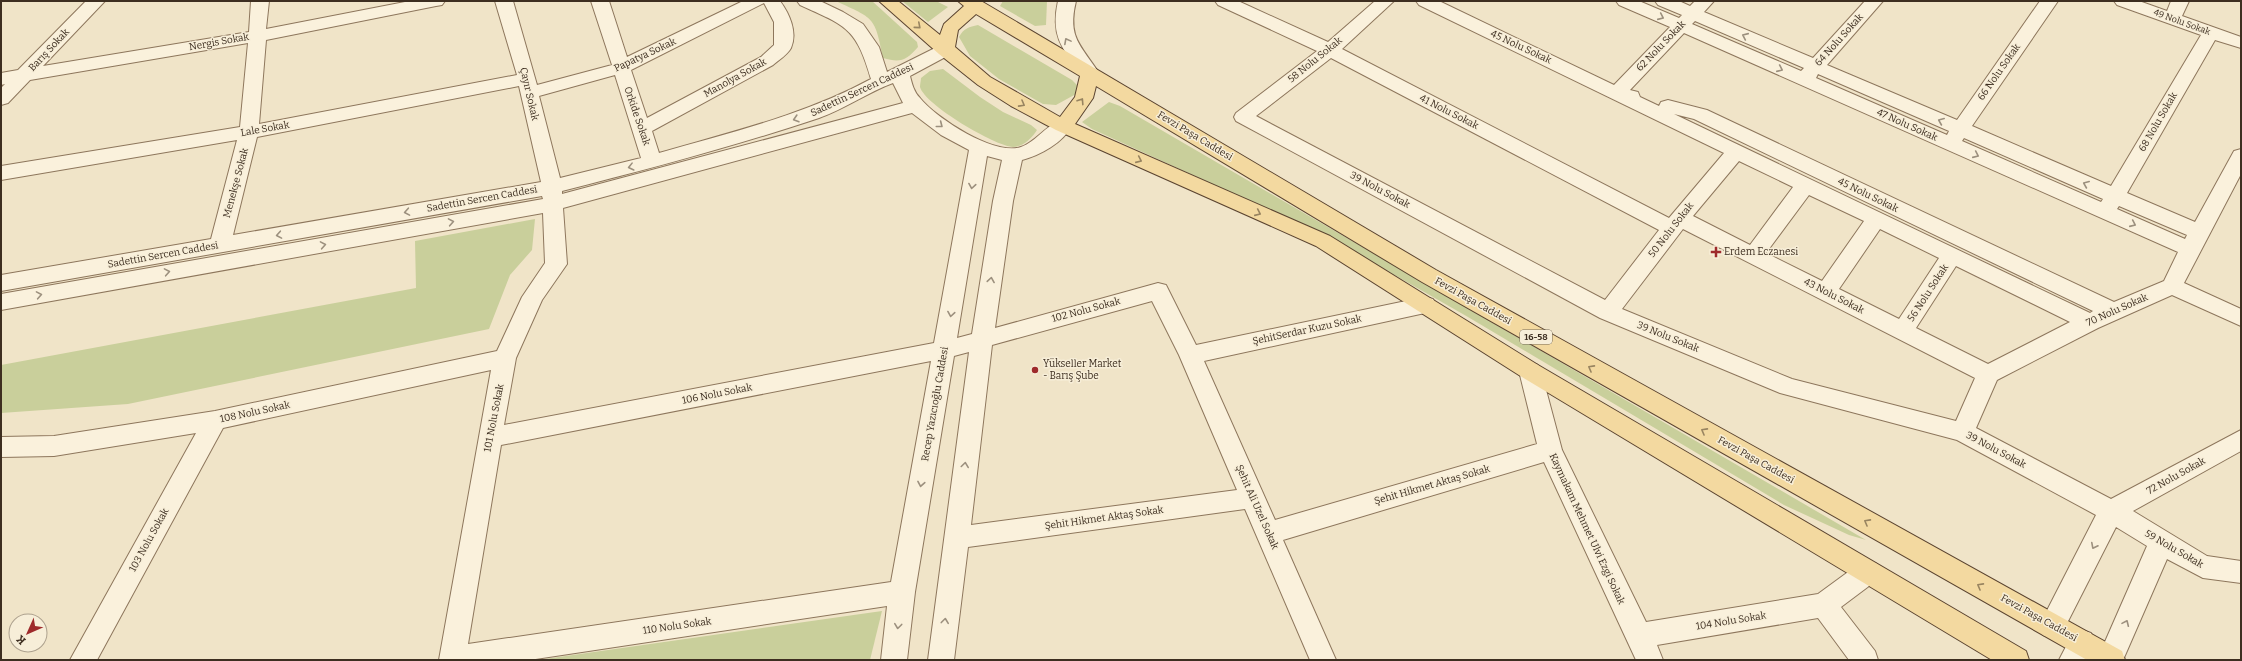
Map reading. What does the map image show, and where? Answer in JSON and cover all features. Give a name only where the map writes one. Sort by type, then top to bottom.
[{"type":"main road","points":[[888,1],[984,81],[1063,126],[1322,241],[1530,370],[2016,660]]},
{"type":"main road","points":[[945,50],[950,28],[975,2]]},
{"type":"main road","name":"Fevzi Paşa Caddesi","points":[[975,2],[1090,73],[1429,276],[2052,626],[2077,651],[2111,659]]},
{"type":"main road","points":[[1063,126],[1084,98],[1090,73]]},
{"type":"street","name":"Barış Sokak","points":[[1,99],[24,77],[96,1]]},
{"type":"street","name":"Menekşe Sokak","points":[[220,245],[250,132],[260,1]]},
{"type":"street","name":"Nergis Sokak","points":[[1,79],[24,77],[257,36],[436,1]]},
{"type":"street","name":"Çayır Sokak","points":[[504,1],[528,86],[553,196]]},
{"type":"street","name":"Orkide Sokak","points":[[600,1],[620,68],[652,162]]},
{"type":"street","name":"Papatya Sokak","points":[[528,86],[620,68],[756,1]]},
{"type":"street","name":"Manolya Sokak","points":[[641,129],[767,61],[783,47],[785,31],[782,16],[771,1]]},
{"type":"street","points":[[806,1],[856,26],[868,40],[880,80]]},
{"type":"street","points":[[1067,1],[1063,14],[1064,39],[1090,73]]},
{"type":"street","name":"41 Nolu Sokak","points":[[1224,1],[1330,50],[1675,223]]},
{"type":"street","name":"58 Nolu Sokak","points":[[1243,117],[1330,50],[1385,1]]},
{"type":"street","name":"45 Nolu Sokak","points":[[1425,1],[1617,92],[2090,322]]},
{"type":"street","name":"47 Nolu Sokak","points":[[1625,1],[1693,13]]},
{"type":"street","name":"47 Nolu Sokak","points":[[1664,1],[1693,13],[1809,73],[2194,240]]},
{"type":"street","name":"64 Nolu Sokak","points":[[1809,73],[1874,1]]},
{"type":"street","name":"66 Nolu Sokak","points":[[1955,136],[2049,1]]},
{"type":"street","name":"49 Nolu Sokak","points":[[2123,1],[2241,43]]},
{"type":"street","points":[[2172,18],[2180,1]]},
{"type":"street","name":"62 Nolu Sokak","points":[[1617,92],[1693,13]]},
{"type":"street","name":"68 Nolu Sokak","points":[[2110,204],[2211,32]]},
{"type":"street","name":"Sadettin Sercen Caddesi","points":[[1,284],[220,245],[553,196],[652,162],[814,113],[854,96],[880,80],[900,74],[945,50]]},
{"type":"street","points":[[900,74],[903,88],[916,106],[946,129],[979,148],[1013,155],[1030,151],[1043,143],[1063,126]]},
{"type":"street","name":"Lale Sokak","points":[[1,173],[528,86]]},
{"type":"street","name":"45 Nolu Sokak","points":[[1617,92],[1700,114],[2114,312]]},
{"type":"street","name":"Sadettin Sercen Caddesi","points":[[1,302],[553,196],[916,106]]},
{"type":"street","name":"39 Nolu Sokak","points":[[1243,117],[1608,312],[1788,387],[1963,432],[2112,511]]},
{"type":"street","name":"Recep Yazıcıoğlu Caddesi","points":[[894,660],[902,592],[979,148]]},
{"type":"street","name":"50 Nolu Sokak","points":[[1608,312],[1675,223],[1737,150]]},
{"type":"street","points":[[940,660],[982,338],[1003,201],[1013,155]]},
{"type":"street","points":[[2241,156],[2194,240],[2172,286],[2241,318]]},
{"type":"street","points":[[1753,256],[1806,184]]},
{"type":"street","name":"101 Nolu Sokak","points":[[452,660],[505,358],[533,297],[556,264],[553,196]]},
{"type":"street","points":[[1825,292],[1877,218]]},
{"type":"street","name":"43 Nolu Sokak","points":[[1675,223],[1753,256],[1988,374]]},
{"type":"street","name":"56 Nolu Sokak","points":[[1903,331],[1952,255]]},
{"type":"street","name":"70 Nolu Sokak","points":[[1988,374],[2090,322],[2172,286]]},
{"type":"street","name":"102 Nolu Sokak","points":[[945,350],[982,338],[1158,291],[1190,355]]},
{"type":"street","name":"ŞehitSerdar Kuzu Sokak","points":[[1190,355],[1425,305]]},
{"type":"street","name":"106 Nolu Sokak","points":[[490,437],[945,350]]},
{"type":"street","name":"Şehit Ali Uzel Sokak","points":[[1190,355],[1252,498],[1269,533],[1323,660]]},
{"type":"street","name":"108 Nolu Sokak","points":[[1,448],[54,446],[215,420],[505,358]]},
{"type":"street","name":"Kaymakam Mehmet Ulvi Ezgi Sokak","points":[[1530,370],[1550,450],[1650,660]]},
{"type":"street","points":[[1963,432],[1988,374]]},
{"type":"street","name":"103 Nolu Sokak","points":[[83,660],[215,420]]},
{"type":"street","name":"72 Nolu Sokak","points":[[2112,511],[2241,440]]},
{"type":"street","name":"Şehit Hikmet Aktaş Sokak","points":[[1269,533],[1550,450]]},
{"type":"street","name":"Şehit Hikmet Aktaş Sokak","points":[[955,538],[1252,498]]},
{"type":"street","points":[[2052,626],[2112,511]]},
{"type":"street","name":"59 Nolu Sokak","points":[[2112,511],[2203,567],[2241,572]]},
{"type":"street","points":[[2111,659],[2162,542]]},
{"type":"street","points":[[1865,660],[1824,605],[1868,572]]},
{"type":"street","name":"110 Nolu Sokak","points":[[452,660],[902,592]]},
{"type":"street","name":"104 Nolu Sokak","points":[[1638,636],[1824,605]]},
{"type":"green space","points":[[836,1],[872,1],[917,42],[918,47],[902,60],[883,58],[878,34],[871,20]]},
{"type":"green space","points":[[902,1],[936,1],[948,7],[928,22]]},
{"type":"green space","points":[[1003,1],[1047,1],[1046,25],[1035,26],[1000,6]]},
{"type":"green space","points":[[978,25],[1072,80],[1079,87],[1076,94],[1056,105],[1043,104],[999,79],[970,56],[959,37],[967,28]]},
{"type":"green space","points":[[943,69],[980,97],[1003,112],[1031,125],[1037,130],[1033,136],[1027,142],[1017,147],[1004,145],[977,132],[947,114],[925,95],[920,87],[921,78],[930,71]]},
{"type":"green space","points":[[1109,102],[1120,106],[1866,540],[1849,535],[1784,505],[1468,317],[1328,237],[1092,129],[1082,122]]},
{"type":"green space","points":[[535,219],[532,250],[510,275],[489,329],[128,404],[1,413],[1,365],[416,288],[415,241]]},
{"type":"green space","points":[[882,611],[870,660],[538,660]]},
{"type":"place","name":"Erdem Eczanesi","points":[[1716,252]]},
{"type":"place","name":"Yükseller Market - Barış Şube","points":[[1035,370]]}]
